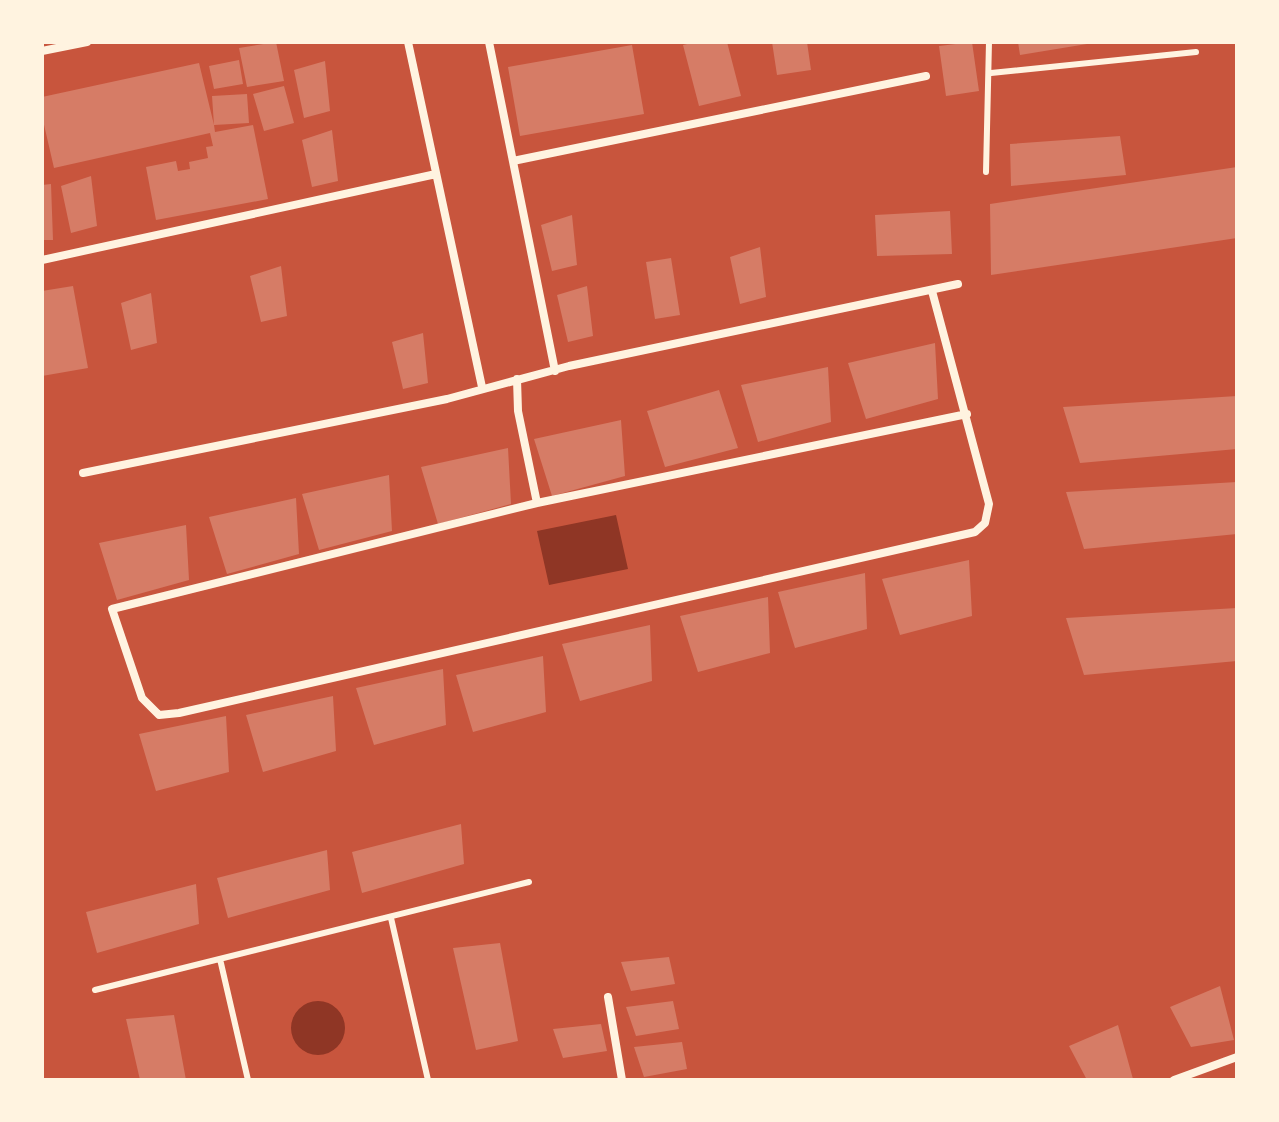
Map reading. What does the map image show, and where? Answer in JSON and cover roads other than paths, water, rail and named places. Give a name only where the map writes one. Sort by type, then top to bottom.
[{"type":"street","points":[[42,51],[87,42]]},
{"type":"street","points":[[408,42],[482,387]]},
{"type":"street","points":[[489,42],[555,371]]},
{"type":"street","points":[[513,161],[926,76]]},
{"type":"street","points":[[42,260],[436,174]]},
{"type":"street","points":[[83,473],[447,399],[517,379],[958,284]]},
{"type":"street","points":[[932,291],[967,414],[989,504],[985,523],[975,532],[179,713],[159,715],[142,698],[112,609],[537,503],[967,414]]},
{"type":"street","points":[[517,379],[518,411],[537,503]]},
{"type":"street","points":[[608,997],[622,1080]]},
{"type":"street","points":[[1174,1080],[1237,1057]]},
{"type":"lane","points":[[986,172],[991,73],[989,42]]},
{"type":"lane","points":[[991,73],[1196,52]]},
{"type":"lane","points":[[95,990],[529,882]]},
{"type":"lane","points":[[391,918],[428,1080]]},
{"type":"lane","points":[[220,959],[248,1080]]}]
